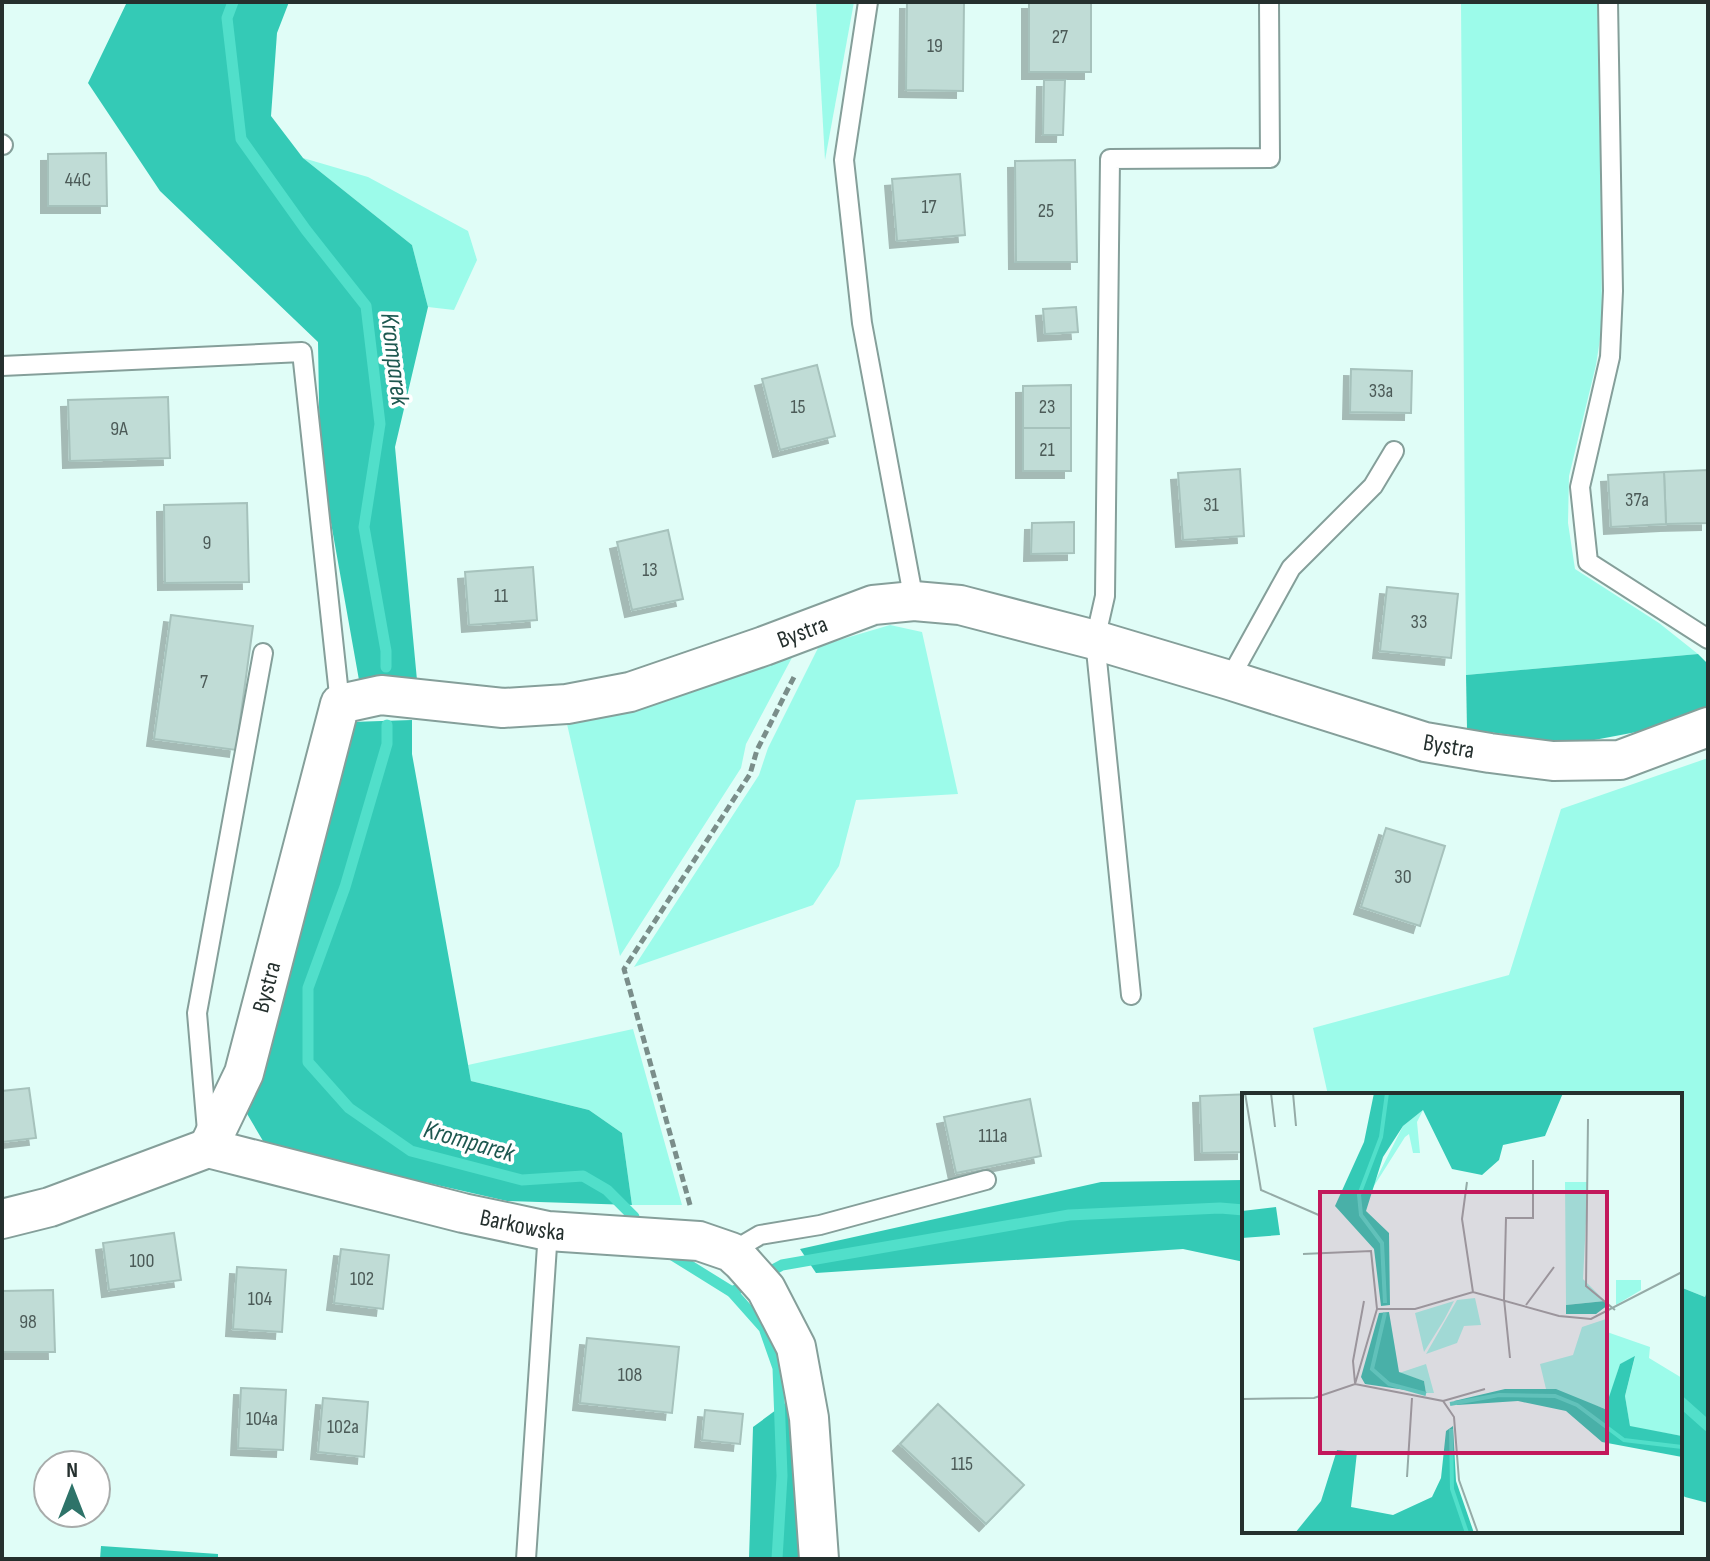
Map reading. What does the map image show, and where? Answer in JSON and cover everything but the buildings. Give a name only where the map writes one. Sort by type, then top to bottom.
[{"type":"street","name":"Bystra","points":[[208,1148],[244,1073],[340,704],[381,695],[503,708],[567,704],[630,692],[873,605],[914,601],[960,605],[1095,640],[1425,742],[1553,761],[1620,760],[1708,727]]},
{"type":"street","name":"Barkowska","points":[[208,1148],[463,1213],[548,1231],[735,1261]]},
{"type":"street","points":[[2,1219],[50,1207],[208,1148]]},
{"type":"street","points":[[735,1261],[796,1347],[809,1418],[819,1559]]},
{"type":"lane","points":[[868,2],[844,160],[862,323],[914,601]]},
{"type":"lane","points":[[1131,995],[1095,640],[1105,596],[1110,159],[1270,158],[1269,2]]},
{"type":"lane","points":[[1608,2],[1613,291],[1610,357],[1580,487],[1588,562],[1708,639]]},
{"type":"lane","points":[[2,366],[302,352],[340,704]]},
{"type":"lane","points":[[1229,680],[1291,568],[1373,486],[1394,451]]},
{"type":"lane","points":[[208,1148],[197,1013],[263,653]]},
{"type":"lane","points":[[735,1261],[760,1235],[820,1225],[986,1180]]},
{"type":"lane","points":[[526,1559],[548,1231]]},
{"type":"path","points":[[735,1261],[684,1181],[624,969],[750,774],[757,750],[801,662],[805,630]]},
{"type":"green space","points":[[127,2],[289,2],[277,33],[271,116],[303,158],[412,245],[428,307],[395,447],[417,680],[359,680],[320,461],[318,342],[160,191],[88,83]]},
{"type":"green space","points":[[816,2],[854,2],[825,160]]},
{"type":"green space","points":[[1461,2],[1599,2],[1602,326],[1596,365],[1569,476],[1568,523],[1575,569],[1659,623],[1698,654],[1466,675]]},
{"type":"green space","points":[[303,158],[368,177],[468,231],[477,260],[454,310],[428,307],[412,245]]},
{"type":"green space","points":[[890,625],[922,632],[958,794],[856,800],[839,866],[813,905],[634,967],[759,775],[768,748],[819,646]]},
{"type":"green space","points":[[796,650],[746,744],[741,768],[620,956],[567,724]]},
{"type":"green space","points":[[1698,654],[1708,664],[1708,707],[1647,730],[1573,744],[1467,729],[1466,675]]},
{"type":"green space","points":[[412,720],[412,754],[471,1081],[589,1110],[622,1133],[632,1205],[507,1201],[266,1146],[243,1107],[351,722]]},
{"type":"green space","points":[[1708,758],[1708,1288],[1705,1297],[1682,1288],[1682,1093],[1328,1093],[1313,1028],[1509,975],[1561,809]]},
{"type":"green space","points":[[633,1029],[682,1205],[632,1205],[622,1133],[589,1110],[471,1081],[468,1065]]},
{"type":"green space","points":[[1242,1180],[1242,1262],[1183,1249],[816,1273],[800,1249],[1101,1182]]},
{"type":"green space","points":[[1682,1288],[1705,1297],[1708,1288],[1708,1503],[1682,1495]]},
{"type":"green space","points":[[791,1399],[804,1559],[749,1559],[753,1427]]},
{"type":"green space","points":[[101,1546],[218,1554],[218,1559],[100,1559]]},
{"type":"waterway","name":"Kromparek","points":[[233,2],[227,18],[241,139],[306,230],[366,306],[380,424],[364,527],[386,651],[386,667]]},
{"type":"waterway","name":"Kromparek","points":[[387,725],[387,744],[345,887],[308,988],[308,1062],[349,1108],[411,1151],[522,1180],[583,1176],[607,1190],[634,1217]]},
{"type":"waterway","points":[[732,1292],[782,1265],[1069,1215],[1220,1208],[1242,1210]]},
{"type":"waterway","name":"Kromparek","points":[[666,1251],[732,1292],[764,1328],[778,1368],[782,1476],[777,1559]]},
{"type":"waterway","points":[[1682,1403],[1708,1426]]}]
